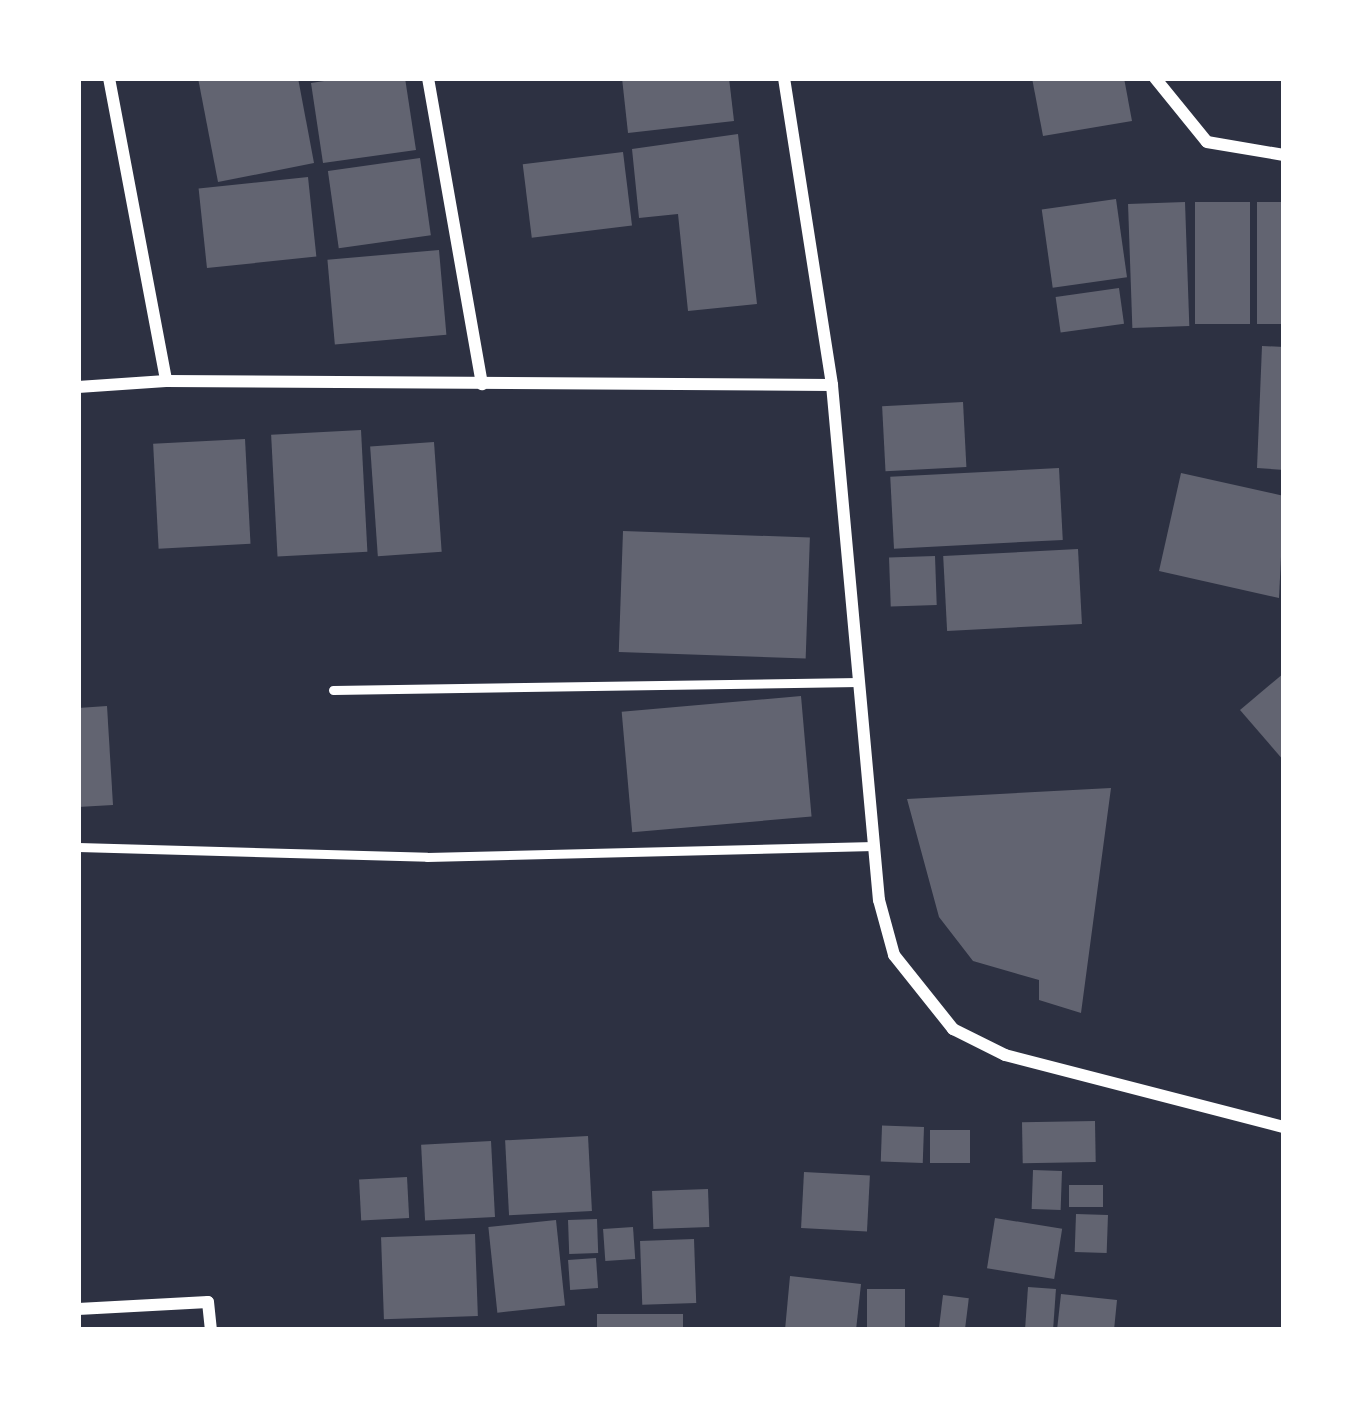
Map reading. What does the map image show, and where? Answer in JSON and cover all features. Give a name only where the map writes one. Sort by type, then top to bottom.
[{"type":"street","points":[[109,78],[166,381]]},
{"type":"street","points":[[428,78],[482,384]]},
{"type":"street","points":[[784,78],[832,385],[874,846],[893,955],[953,1029],[1005,1055],[1284,1127]]},
{"type":"street","points":[[1155,78],[1207,142],[1284,155]]},
{"type":"street","points":[[78,387],[166,381],[832,385]]},
{"type":"street","points":[[78,1309],[208,1302],[211,1330]]},
{"type":"lane","points":[[333,690],[859,682]]},
{"type":"lane","points":[[78,847],[428,857],[874,846]]},
{"type":"building","points":[[198,78],[298,78],[314,163],[218,182]]},
{"type":"building","points":[[405,78],[416,150],[323,163],[311,83]]},
{"type":"building","points":[[622,78],[729,78],[734,121],[628,133]]},
{"type":"building","points":[[1032,78],[1124,78],[1132,121],[1043,136]]},
{"type":"building","points":[[738,134],[757,304],[688,311],[678,214],[639,218],[632,149]]},
{"type":"building","points":[[623,152],[632,225],[532,238],[523,164]]},
{"type":"building","points":[[420,158],[431,235],[339,248],[328,171]]},
{"type":"building","points":[[308,177],[316,257],[207,268],[199,188]]},
{"type":"building","points":[[1116,199],[1127,277],[1053,288],[1042,209]]},
{"type":"building","points":[[1185,202],[1189,326],[1132,328],[1128,204]]},
{"type":"building","points":[[1195,202],[1250,202],[1250,324],[1195,324]]},
{"type":"building","points":[[1257,202],[1284,202],[1284,324],[1257,324]]},
{"type":"building","points":[[439,250],[446,335],[335,344],[327,260]]},
{"type":"building","points":[[1119,288],[1124,324],[1061,333],[1056,297]]},
{"type":"building","points":[[1262,346],[1284,347],[1284,470],[1257,468]]},
{"type":"building","points":[[963,402],[966,467],[886,471],[882,406]]},
{"type":"building","points":[[361,430],[367,552],[278,557],[271,435]]},
{"type":"building","points":[[245,439],[250,544],[159,549],[153,444]]},
{"type":"building","points":[[434,442],[442,552],[378,556],[370,446]]},
{"type":"building","points":[[1059,468],[1063,540],[894,549],[890,477]]},
{"type":"building","points":[[1181,473],[1284,496],[1279,598],[1159,571]]},
{"type":"building","points":[[623,531],[810,538],[806,658],[619,652]]},
{"type":"building","points":[[1078,549],[1082,624],[947,631],[943,556]]},
{"type":"building","points":[[935,556],[937,605],[891,607],[889,558]]},
{"type":"building","points":[[1284,673],[1284,761],[1240,710]]},
{"type":"building","points":[[801,696],[812,817],[632,832],[622,712]]},
{"type":"building","points":[[107,706],[113,805],[78,807],[78,708]]},
{"type":"building","points":[[1111,788],[1081,1013],[1039,1000],[1039,980],[973,961],[939,917],[907,799]]},
{"type":"building","points":[[1095,1121],[1096,1162],[1023,1163],[1022,1122]]},
{"type":"building","points":[[882,1126],[924,1127],[923,1163],[881,1162]]},
{"type":"building","points":[[930,1130],[970,1130],[970,1163],[930,1163]]},
{"type":"building","points":[[588,1136],[592,1211],[509,1215],[505,1140]]},
{"type":"building","points":[[491,1141],[495,1217],[425,1221],[421,1145]]},
{"type":"building","points":[[1033,1170],[1062,1171],[1061,1210],[1032,1209]]},
{"type":"building","points":[[804,1172],[870,1175],[867,1231],[801,1228]]},
{"type":"building","points":[[407,1177],[409,1218],[361,1220],[359,1180]]},
{"type":"building","points":[[1069,1185],[1103,1185],[1103,1207],[1069,1207]]},
{"type":"building","points":[[708,1189],[709,1227],[653,1229],[652,1191]]},
{"type":"building","points":[[1076,1214],[1108,1215],[1107,1253],[1075,1252]]},
{"type":"building","points":[[995,1218],[1062,1229],[1054,1279],[987,1268]]},
{"type":"building","points":[[597,1219],[598,1253],[569,1254],[568,1220]]},
{"type":"building","points":[[556,1220],[565,1306],[497,1313],[488,1227]]},
{"type":"building","points":[[633,1227],[635,1259],[605,1261],[603,1229]]},
{"type":"building","points":[[475,1234],[478,1316],[384,1319],[381,1237]]},
{"type":"building","points":[[694,1239],[696,1303],[642,1305],[640,1241]]},
{"type":"building","points":[[596,1258],[598,1288],[570,1290],[568,1260]]},
{"type":"building","points":[[790,1276],[861,1284],[856,1330],[785,1330]]},
{"type":"building","points":[[1028,1287],[1056,1289],[1053,1330],[1025,1330]]},
{"type":"building","points":[[867,1289],[905,1289],[905,1330],[867,1330]]},
{"type":"building","points":[[1061,1294],[1117,1300],[1114,1330],[1057,1330]]},
{"type":"building","points":[[943,1295],[969,1298],[965,1330],[939,1330]]},
{"type":"building","points":[[597,1314],[683,1314],[683,1330],[597,1330]]}]
